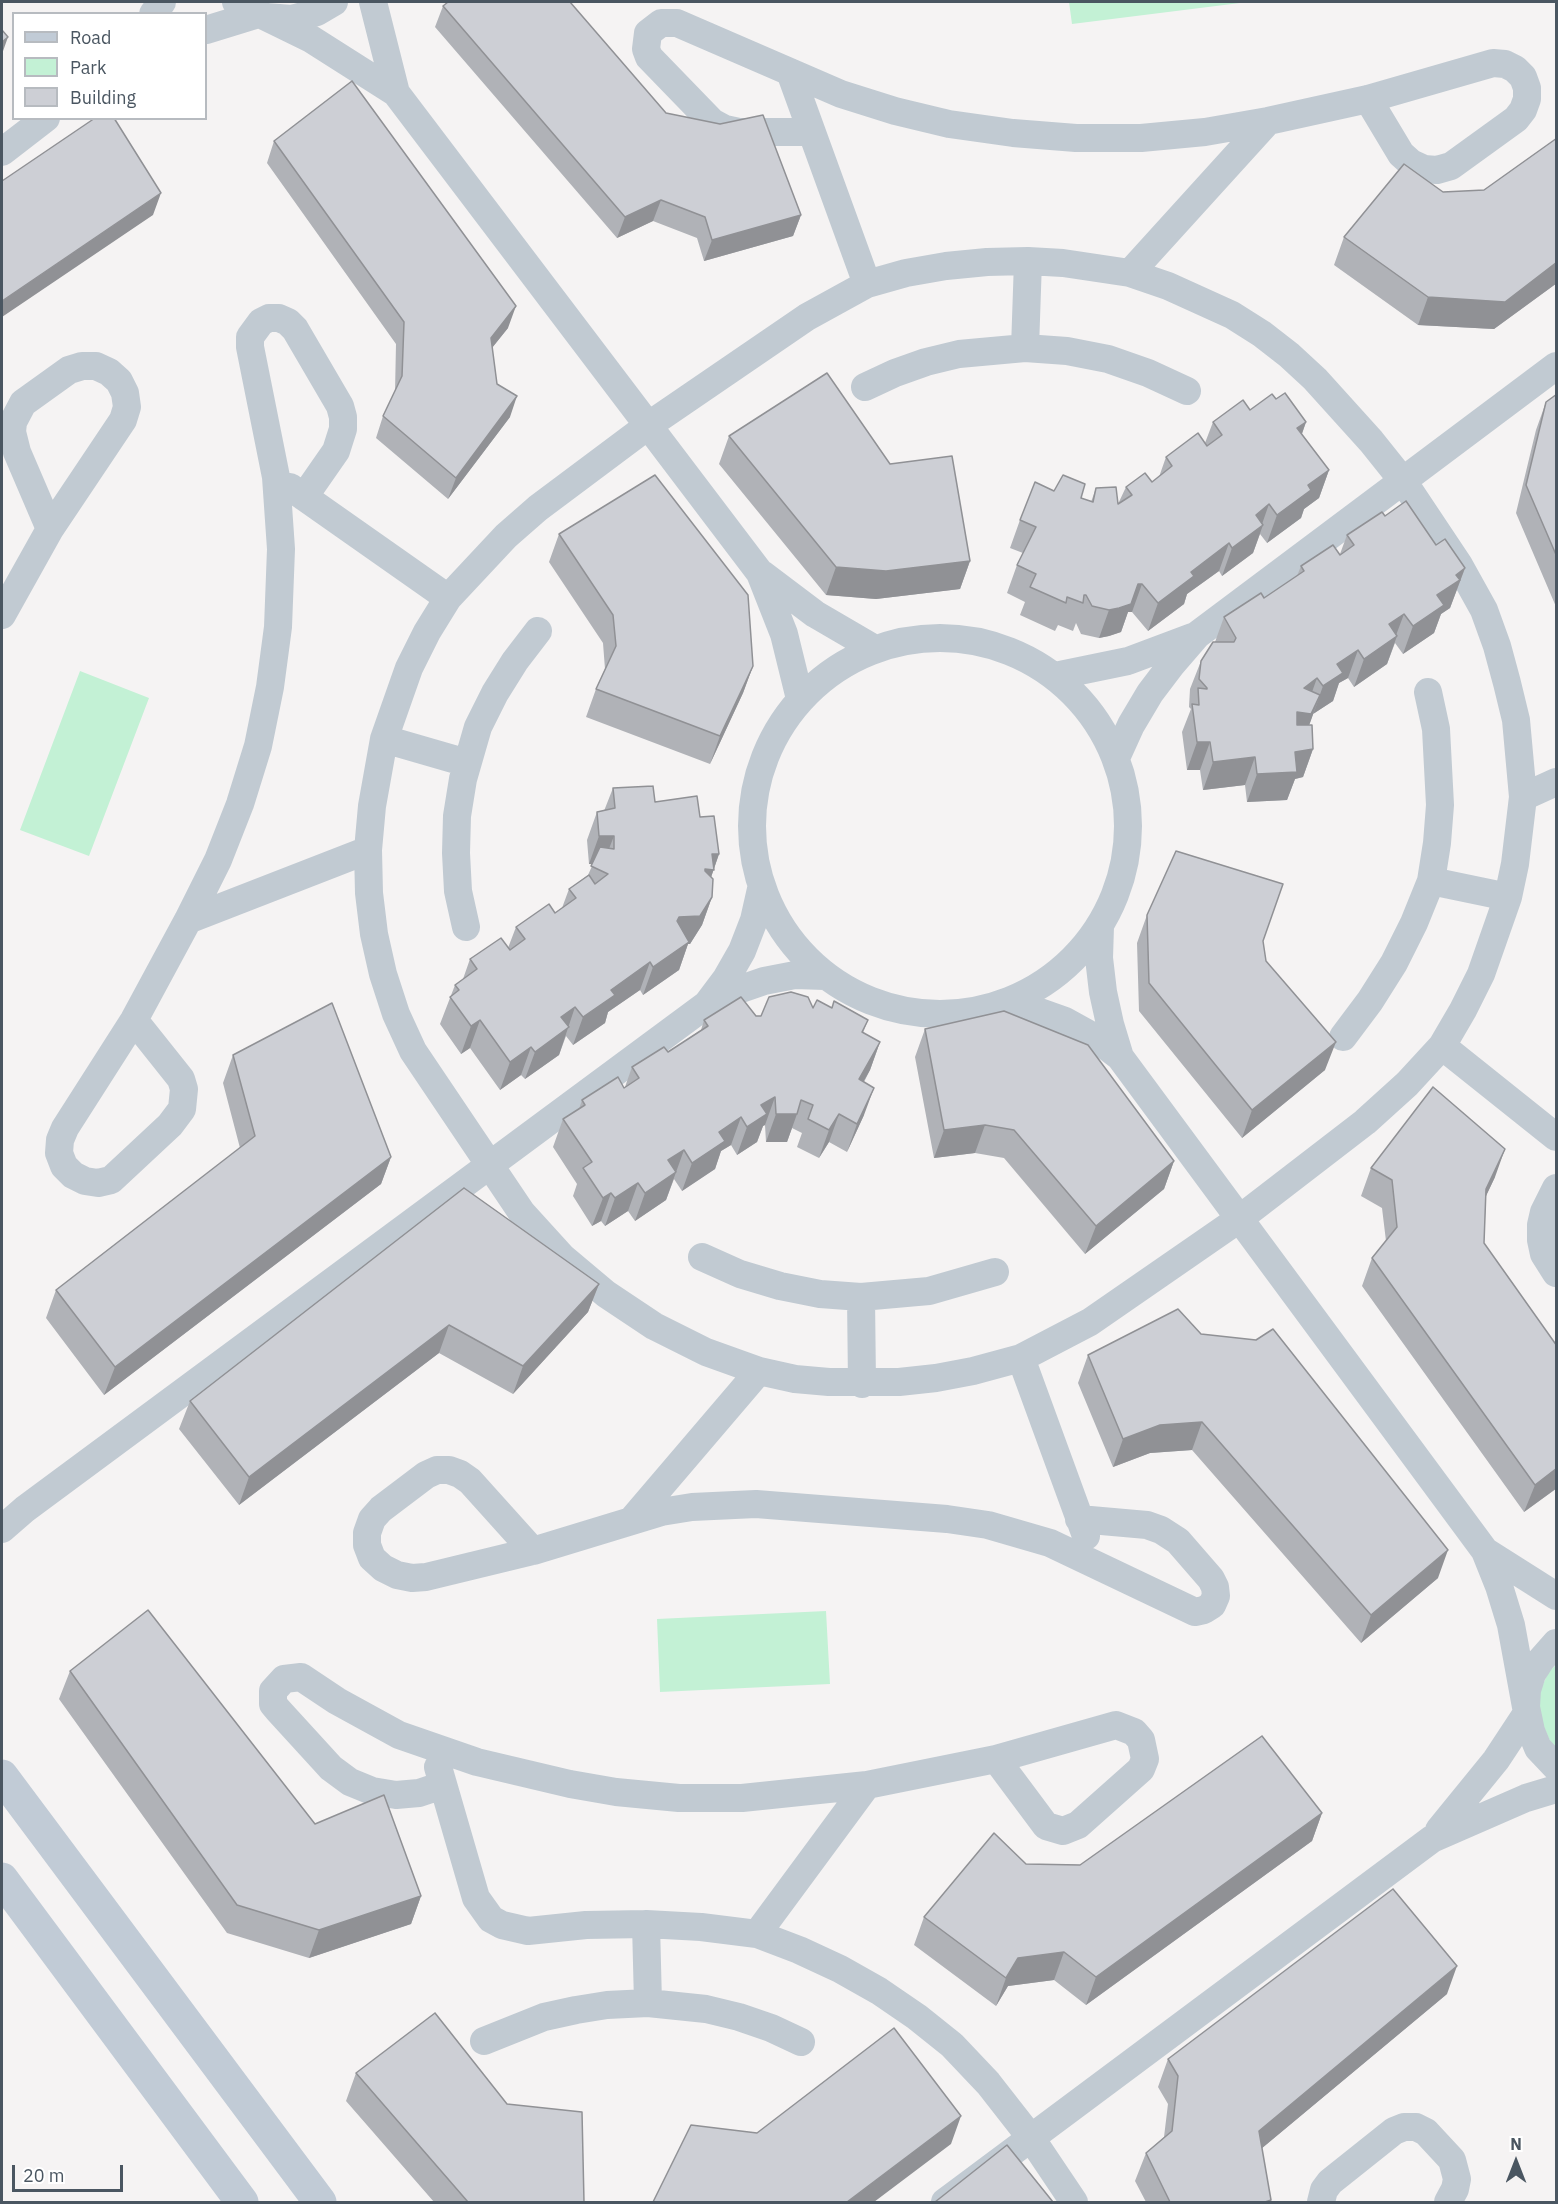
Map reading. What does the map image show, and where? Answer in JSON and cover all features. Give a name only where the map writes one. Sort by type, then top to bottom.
[{"type":"street","points":[[207,30],[253,11],[292,19],[317,12],[334,2]]},
{"type":"street","points":[[373,2],[396,93]]},
{"type":"street","points":[[253,11],[310,39],[396,93],[760,573],[784,634],[800,699]]},
{"type":"street","points":[[811,132],[739,132],[725,129],[712,122],[649,57],[646,49],[648,33],[661,23],[677,23],[841,94],[895,111],[949,124],[1012,134],[1076,138],[1141,138],[1205,132],[1368,99],[1493,63],[1505,64],[1515,69],[1523,77],[1527,88],[1527,99],[1516,119],[1450,166],[1437,170],[1418,166],[1401,154],[1368,99]]},
{"type":"street","points":[[790,72],[867,284]]},
{"type":"street","points":[[2,152],[43,120]]},
{"type":"street","points":[[1130,273],[1268,121]]},
{"type":"street","points":[[1025,348],[1028,261]]},
{"type":"street","points":[[987,262],[1063,263],[1130,273],[1200,299],[1232,315],[1289,355],[1315,379],[1371,441],[1403,481],[1459,565],[1487,619],[1497,646],[1516,720],[1523,797],[1515,864],[1508,897],[1480,974],[1463,1010],[1442,1046],[1407,1084],[1365,1122],[1239,1219],[1090,1322],[1021,1358],[936,1378],[862,1384],[795,1379],[759,1371],[706,1352],[654,1326],[606,1294],[562,1257],[522,1213],[413,1051],[396,1014],[383,974],[374,934],[368,850],[376,775],[384,739],[410,668],[427,632],[448,598],[506,536],[538,508],[649,425],[807,317],[867,284],[906,273],[987,262]]},
{"type":"street","points":[[134,1020],[181,1079],[184,1089],[182,1109],[171,1125],[111,1180],[98,1183],[85,1181],[73,1175],[64,1166],[59,1153],[60,1140],[65,1128],[134,1020],[188,920],[218,860],[240,804],[258,746],[270,687],[278,627],[281,549],[276,477],[250,338],[254,329],[269,318],[279,318],[288,322],[295,329],[340,406],[343,417],[343,429],[336,451],[304,497]]},
{"type":"street","points":[[865,387],[926,362],[959,354],[1025,348],[1067,351],[1108,359],[1148,373],[1186,391]]},
{"type":"street","points":[[2,612],[50,529],[123,420],[127,407],[125,393],[119,381],[96,366],[82,366],[69,370],[30,397],[16,412],[13,422],[13,442],[16,452],[50,529]]},
{"type":"street","points":[[1116,758],[1131,725],[1150,693],[1197,635],[1557,366]]},
{"type":"street","points":[[276,477],[448,598]]},
{"type":"street","points":[[760,573],[815,614],[875,649]]},
{"type":"street","points":[[466,927],[458,891],[456,854],[457,816],[467,763],[478,727],[495,693],[514,660],[538,631]]},
{"type":"street","points":[[1055,676],[1128,661],[1197,635]]},
{"type":"street","points":[[919,639],[965,639],[1012,652],[1055,676],[1080,700],[1101,728],[1116,758],[1126,795],[1129,833],[1125,866],[1115,897],[1100,926],[1074,958],[1040,985],[1002,1004],[950,1014],[897,1009],[860,996],[825,976],[787,937],[761,889],[752,847],[752,805],[760,766],[777,730],[800,699],[822,678],[848,661],[875,649],[919,639]]},
{"type":"street","points":[[1343,1037],[1371,1001],[1394,963],[1431,881],[1440,805],[1436,729],[1428,692]]},
{"type":"street","points":[[384,739],[467,763]]},
{"type":"street","points":[[1523,797],[1557,782]]},
{"type":"street","points":[[188,920],[368,850]]},
{"type":"street","points":[[1431,881],[1508,897]]},
{"type":"street","points":[[706,1005],[726,979],[742,951],[754,920],[761,889]]},
{"type":"street","points":[[1100,926],[1099,958],[1103,992],[1120,1057]]},
{"type":"street","points":[[3,1526],[706,1005],[735,991],[764,981],[795,975],[825,976]]},
{"type":"street","points":[[1002,1004],[1034,1010],[1065,1022],[1094,1037],[1120,1057],[1485,1551],[1499,1586],[1510,1625],[1531,1731],[1538,1748],[1557,1767]]},
{"type":"street","points":[[1442,1046],[1557,1137]]},
{"type":"street","points":[[1557,1188],[1540,1225],[1540,1240],[1544,1254],[1557,1273]]},
{"type":"street","points":[[702,1257],[740,1274],[780,1286],[820,1294],[861,1297],[929,1291],[995,1272]]},
{"type":"street","points":[[861,1297],[862,1384]]},
{"type":"street","points":[[1021,1358],[1095,1563]]},
{"type":"street","points":[[631,1521],[759,1371]]},
{"type":"street","points":[[533,1551],[470,1481],[449,1470],[437,1470],[381,1509],[372,1519],[367,1533],[367,1545],[372,1558],[383,1568],[397,1575],[412,1578],[426,1577],[533,1551],[661,1512],[724,1504],[756,1504],[947,1519],[988,1525],[1050,1543],[1195,1612],[1212,1605],[1216,1596],[1211,1579],[1178,1540],[1161,1530],[1140,1524],[1079,1519]]},
{"type":"street","points":[[1485,1551],[1557,1596]]},
{"type":"street","points":[[1432,1839],[1482,1778],[1526,1710],[1527,1690],[1532,1674],[1540,1660],[1557,1643]]},
{"type":"street","points":[[443,1785],[419,1793],[396,1795],[372,1791],[350,1782],[331,1768],[278,1710],[273,1704],[273,1691],[284,1679],[301,1677],[368,1719],[432,1748],[489,1765],[570,1784],[616,1792],[679,1798],[742,1798],[867,1785],[996,1759],[1116,1725],[1134,1732],[1141,1740],[1145,1759],[1142,1769],[1078,1825],[1063,1831],[1046,1826],[996,1759]]},
{"type":"street","points":[[432,1748],[476,1898],[491,1919],[508,1927],[528,1931],[586,1925],[646,1924],[701,1926],[757,1934],[840,1969],[879,1991],[952,2045],[988,2084],[1031,2138],[1074,2202]]},
{"type":"street","points":[[2,1776],[320,2202]]},
{"type":"street","points":[[757,1934],[867,1785]]},
{"type":"street","points":[[945,2202],[1432,1839],[1526,1798],[1557,1788]]},
{"type":"street","points":[[2,1879],[242,2202]]},
{"type":"street","points":[[646,1924],[648,2003]]},
{"type":"street","points":[[484,2041],[513,2028],[565,2012],[607,2005],[648,2003],[706,2009],[739,2017],[801,2042]]},
{"type":"street","points":[[1321,2202],[1324,2190],[1330,2182],[1394,2130],[1404,2127],[1416,2127],[1425,2132],[1452,2160],[1457,2179],[1448,2202]]},
{"type":"green space","points":[[1069,2],[1240,2],[1240,3],[1072,24]]},
{"type":"green space","points":[[80,671],[149,698],[89,856],[20,830]]},
{"type":"green space","points":[[826,1611],[830,1684],[660,1692],[657,1619]]},
{"type":"green space","points":[[1556,1665],[1556,1750],[1553,1748],[1534,1704],[1549,1671]]},
{"type":"building","points":[[448,2],[570,2],[666,113],[720,124],[763,115],[801,215],[712,240],[705,217],[661,200],[625,217],[443,6]]},
{"type":"building","points":[[2,30],[8,37],[2,42]]},
{"type":"building","points":[[352,81],[516,306],[491,338],[497,384],[517,396],[456,478],[383,416],[402,376],[404,322],[274,141]]},
{"type":"building","points":[[92,120],[115,120],[161,193],[2,301],[2,181]]},
{"type":"building","points":[[1557,138],[1557,262],[1505,302],[1428,297],[1344,237],[1404,164],[1443,192],[1484,190]]},
{"type":"building","points":[[827,373],[890,464],[952,456],[970,561],[886,571],[836,567],[729,436]]},
{"type":"building","points":[[1285,393],[1306,422],[1297,428],[1329,470],[1308,485],[1311,490],[1277,515],[1269,504],[1256,515],[1263,525],[1232,548],[1229,543],[1191,572],[1194,576],[1158,603],[1142,584],[1138,584],[1131,604],[1109,610],[1092,606],[1086,595],[1084,595],[1083,603],[1067,597],[1066,603],[1030,587],[1036,574],[1017,565],[1036,527],[1020,520],[1035,482],[1054,491],[1063,475],[1085,484],[1081,498],[1093,502],[1096,488],[1116,487],[1118,504],[1132,495],[1126,487],[1145,473],[1152,482],[1172,466],[1166,457],[1198,433],[1207,446],[1222,435],[1213,422],[1243,400],[1250,410],[1272,394],[1276,399]]},
{"type":"building","points":[[1557,394],[1557,557],[1526,485],[1546,402]]},
{"type":"building","points":[[655,475],[748,595],[753,666],[720,736],[596,689],[616,646],[613,615],[559,534]]},
{"type":"building","points":[[1406,501],[1436,545],[1445,539],[1465,568],[1456,575],[1460,580],[1437,595],[1444,605],[1413,626],[1404,614],[1389,624],[1397,636],[1364,659],[1358,650],[1337,664],[1343,673],[1323,686],[1317,678],[1304,688],[1320,695],[1311,714],[1297,712],[1297,725],[1312,725],[1313,749],[1295,752],[1297,772],[1257,774],[1255,757],[1213,762],[1210,742],[1197,742],[1192,704],[1199,705],[1198,688],[1207,689],[1199,679],[1201,661],[1213,642],[1234,642],[1236,638],[1224,617],[1261,593],[1264,598],[1304,571],[1301,566],[1333,545],[1340,555],[1354,545],[1347,535],[1382,512],[1385,516]]},
{"type":"building","points":[[653,786],[655,802],[697,796],[700,817],[714,816],[719,854],[712,854],[714,870],[705,869],[713,879],[712,897],[700,916],[679,917],[677,921],[689,942],[653,967],[650,962],[611,990],[615,995],[583,1017],[575,1007],[561,1017],[569,1027],[535,1052],[531,1047],[510,1062],[480,1020],[471,1026],[450,997],[459,990],[455,985],[477,969],[470,959],[501,938],[510,950],[525,939],[516,927],[549,904],[555,913],[576,898],[569,889],[589,875],[595,884],[608,874],[591,866],[600,847],[614,849],[614,836],[599,836],[597,812],[615,808],[613,788]]},
{"type":"building","points":[[1176,851],[1283,884],[1263,941],[1266,961],[1336,1042],[1252,1110],[1149,983],[1147,915]]},
{"type":"building","points":[[791,992],[808,997],[813,1008],[817,1000],[832,1008],[834,1001],[868,1020],[862,1032],[880,1042],[859,1079],[874,1088],[857,1124],[839,1114],[829,1130],[808,1119],[813,1105],[801,1100],[797,1114],[776,1114],[775,1097],[761,1105],[767,1114],[747,1127],[741,1117],[719,1132],[725,1141],[692,1163],[684,1150],[668,1160],[676,1172],[645,1193],[638,1183],[615,1198],[611,1193],[603,1198],[583,1168],[592,1162],[563,1119],[585,1105],[582,1100],[618,1077],[624,1088],[639,1078],[632,1067],[664,1047],[668,1052],[708,1026],[704,1020],[741,997],[756,1016],[761,1016],[769,997]]},
{"type":"building","points":[[332,1003],[391,1157],[115,1367],[56,1290],[255,1136],[233,1055]]},
{"type":"building","points":[[1004,1011],[1088,1045],[1174,1161],[1096,1226],[1014,1130],[985,1125],[944,1130],[925,1029]]},
{"type":"building","points":[[1433,1087],[1505,1149],[1486,1189],[1484,1243],[1557,1346],[1557,1468],[1535,1485],[1372,1258],[1397,1227],[1392,1180],[1371,1168]]},
{"type":"building","points":[[464,1188],[599,1284],[523,1366],[449,1325],[249,1477],[190,1401]]},
{"type":"building","points":[[1178,1309],[1201,1334],[1256,1340],[1273,1329],[1448,1550],[1371,1615],[1202,1422],[1160,1425],[1123,1439],[1088,1355]]},
{"type":"building","points":[[148,1610],[315,1824],[384,1795],[421,1896],[319,1930],[237,1905],[70,1671]]},
{"type":"building","points":[[1262,1736],[1322,1813],[1096,1977],[1064,1952],[1018,1958],[1006,1978],[924,1917],[994,1833],[1026,1864],[1080,1865]]},
{"type":"building","points":[[1393,1889],[1457,1966],[1259,2131],[1271,2200],[1265,2202],[1170,2202],[1146,2153],[1172,2131],[1178,2076],[1168,2059]]},
{"type":"building","points":[[435,2013],[507,2104],[582,2112],[584,2202],[468,2202],[356,2073]]},
{"type":"building","points":[[894,2028],[961,2116],[847,2202],[653,2202],[691,2125],[757,2133]]},
{"type":"building","points":[[1007,2145],[1053,2202],[935,2202]]}]
